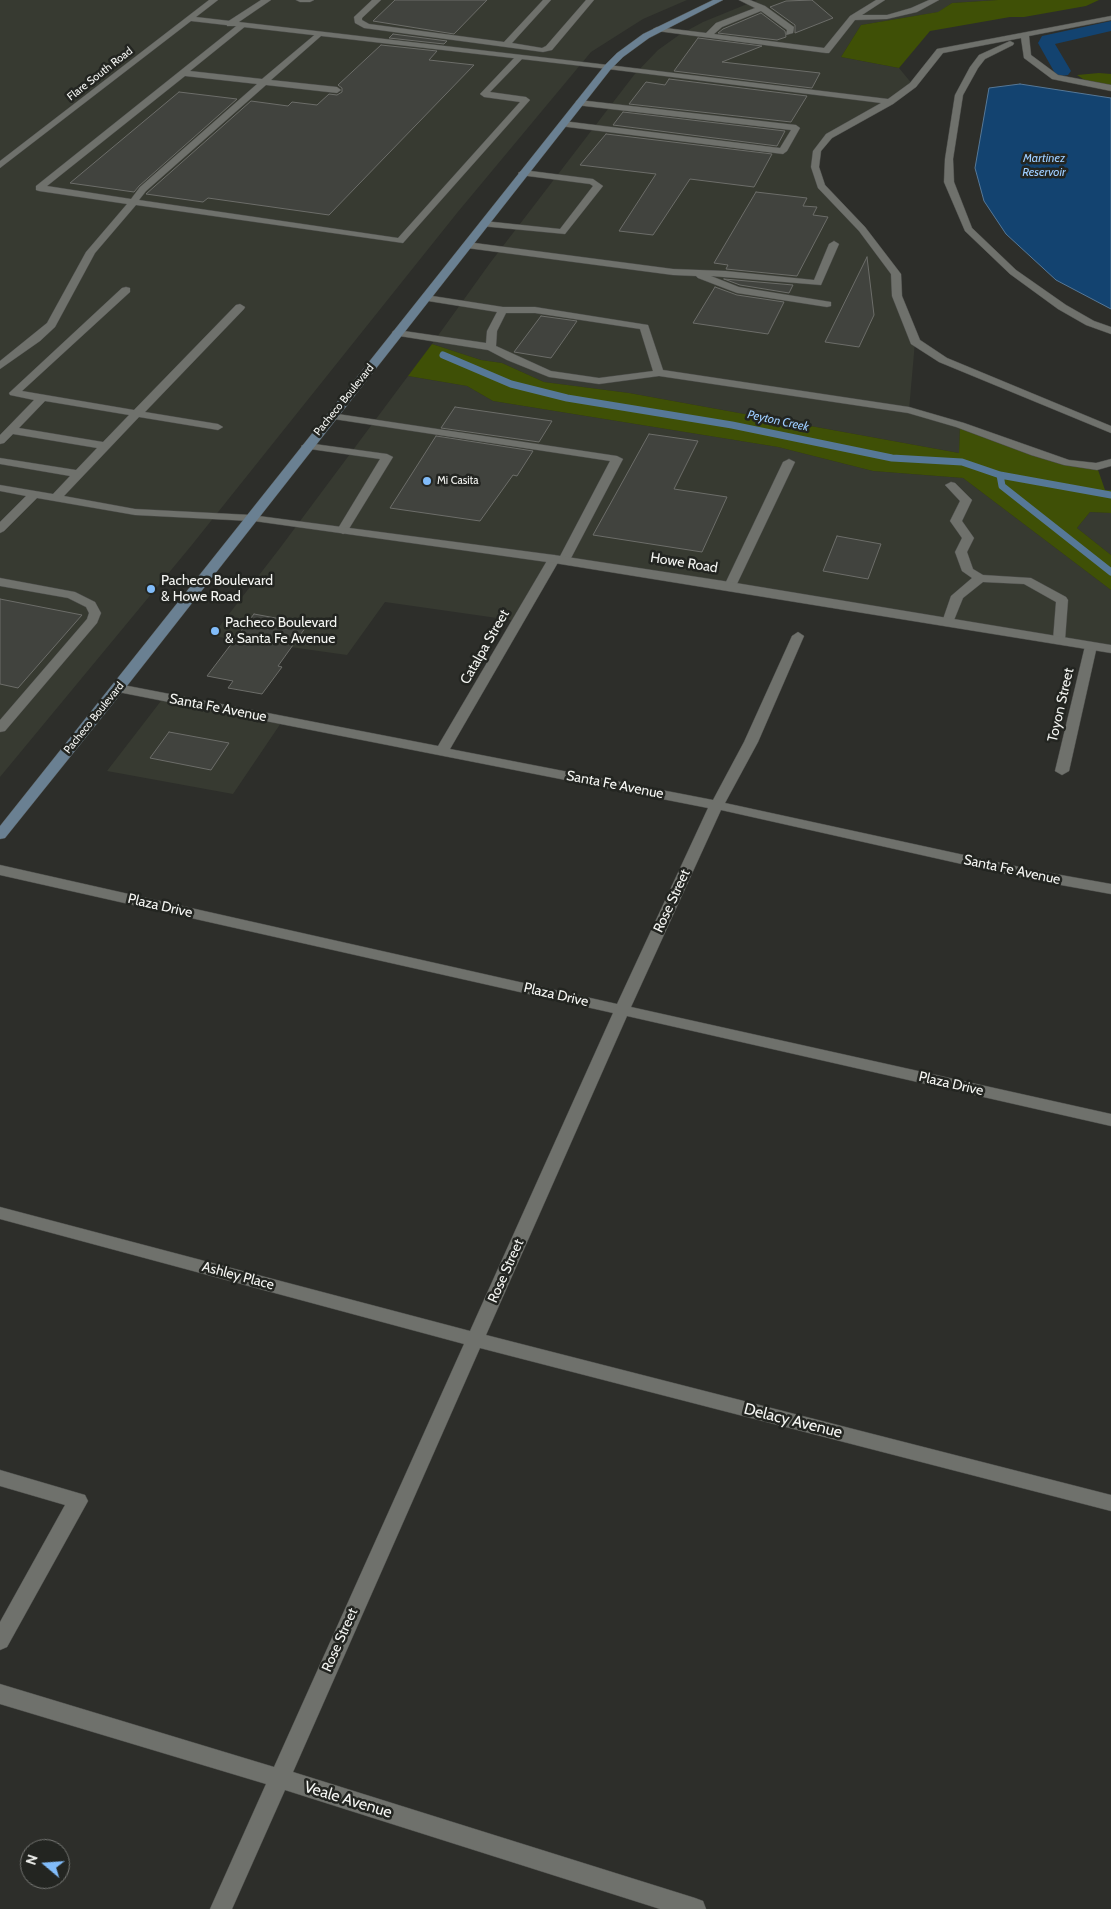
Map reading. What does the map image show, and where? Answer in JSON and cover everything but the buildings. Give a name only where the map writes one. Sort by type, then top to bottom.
[{"type":"main road","name":"Pacheco Boulevard","points":[[0,835],[608,67],[620,55],[657,29],[719,0]]},
{"type":"street","name":"Flare South Road","points":[[0,165],[214,0]]},
{"type":"street","points":[[230,24],[267,0]]},
{"type":"street","points":[[300,0],[310,0]]},
{"type":"street","points":[[377,0],[358,17],[358,22],[368,26],[543,50],[549,48],[590,0]]},
{"type":"street","points":[[506,46],[547,0]]},
{"type":"street","points":[[743,0],[762,8],[770,18],[785,24],[791,29],[789,32]]},
{"type":"street","points":[[657,29],[727,39],[762,40],[826,51],[853,18],[881,0]]},
{"type":"street","points":[[853,18],[887,16],[914,10],[935,0]]},
{"type":"street","points":[[708,36],[719,25],[762,8]]},
{"type":"street","points":[[1111,18],[940,51],[913,84],[890,102],[829,136],[818,151],[815,167],[821,186],[862,229],[896,274],[897,296],[916,342],[943,360],[1111,430]]},
{"type":"street","points":[[190,19],[608,67],[890,102]]},
{"type":"street","points":[[776,28],[785,24]]},
{"type":"street","points":[[243,25],[39,188],[400,241],[526,100],[484,94],[520,58]]},
{"type":"street","points":[[727,39],[737,31]]},
{"type":"street","points":[[0,366],[36,339],[51,325],[91,252],[143,189],[318,34]]},
{"type":"street","points":[[1025,35],[1027,56],[1055,78],[1111,88]]},
{"type":"street","points":[[1025,35],[982,57],[959,95],[949,159],[949,182],[968,229],[1013,272],[1062,307],[1090,323],[1111,331]]},
{"type":"street","points":[[184,72],[337,90]]},
{"type":"street","points":[[563,124],[783,151],[796,128],[579,103]]},
{"type":"street","points":[[484,224],[557,233],[562,232],[598,186],[593,182],[523,173]]},
{"type":"street","points":[[467,245],[673,272],[818,283],[834,244]]},
{"type":"street","points":[[692,273],[737,290],[827,304]]},
{"type":"street","points":[[126,290],[14,394],[218,427]]},
{"type":"street","points":[[426,298],[503,310],[536,310],[644,327],[659,373]]},
{"type":"street","points":[[55,498],[240,307]]},
{"type":"street","points":[[491,347],[492,332],[503,310]]},
{"type":"street","points":[[398,334],[491,347],[511,358],[549,374],[599,381],[659,373],[909,410],[960,424],[1035,454],[1068,463],[1111,469]]},
{"type":"street","points":[[0,441],[41,399]]},
{"type":"street","name":"Catalpa Street","points":[[331,416],[617,460],[559,560],[442,751]]},
{"type":"street","points":[[10,430],[105,446]]},
{"type":"street","points":[[307,446],[387,457],[343,530]]},
{"type":"street","points":[[0,461],[78,474]]},
{"type":"street","points":[[730,586],[789,462]]},
{"type":"street","points":[[1097,467],[1111,462]]},
{"type":"street","points":[[951,485],[966,500],[956,521],[968,538],[962,552],[968,571],[980,578],[1027,581],[1062,600],[1058,640]]},
{"type":"street","name":"Howe Road","points":[[0,488],[136,512],[251,518],[559,560],[730,586],[1111,649]]},
{"type":"street","points":[[0,529],[34,494]]},
{"type":"street","points":[[948,622],[957,596],[980,578]]},
{"type":"street","points":[[0,582],[71,595],[91,605],[94,613],[93,620],[0,728]]},
{"type":"street","name":"Rose Street","points":[[221,1909],[622,1010],[716,805],[751,742],[798,636]]},
{"type":"street","name":"Toyon Street","points":[[1062,771],[1091,646]]},
{"type":"street","name":"Santa Fe Avenue","points":[[118,688],[716,805],[1033,875],[1111,889]]},
{"type":"street","name":"Plaza Drive","points":[[0,870],[1111,1120]]},
{"type":"street","name":"Ashley Place","points":[[0,1213],[476,1340]]},
{"type":"street","name":"Delacy Avenue","points":[[476,1340],[1111,1503]]},
{"type":"street","points":[[0,1478],[78,1500],[0,1641]]},
{"type":"street","name":"Veale Avenue","points":[[0,1694],[278,1778],[695,1909]]},
{"type":"shaded area","points":[[0,0],[687,0],[643,19],[591,52],[457,213],[191,546],[0,777]]},
{"type":"shaded area","points":[[757,0],[998,0],[952,3],[939,12],[861,25],[841,57],[899,68],[913,85],[829,136],[818,151],[815,167],[821,186],[896,274],[897,296],[915,342],[909,410],[960,425],[959,453],[629,393],[544,382],[502,363],[481,360],[432,344],[490,263],[634,75],[658,50],[679,35],[703,22]]},
{"type":"shaded area","points":[[408,376],[467,386],[493,401],[778,447],[873,471],[963,478],[1111,590],[1111,649],[554,559],[518,621],[385,602],[347,655],[212,636]]},
{"type":"shaded area","points":[[1090,512],[1111,513],[1111,555],[1077,528]]},
{"type":"shaded area","points":[[164,697],[283,720],[233,794],[107,771]]},
{"type":"green space","points":[[998,0],[1099,0],[1086,6],[930,31],[899,68],[841,57],[861,25],[938,12],[952,3]]},
{"type":"green space","points":[[1111,74],[1111,88],[1089,83],[1077,75]]},
{"type":"green space","points":[[432,344],[481,360],[502,363],[544,382],[629,393],[959,453],[960,425],[1035,453],[1097,467],[1105,490],[1111,490],[1111,513],[1090,512],[1077,528],[1111,555],[1111,590],[963,478],[873,471],[778,447],[493,401],[467,386],[408,376]]},
{"type":"water","name":"Martinez Reservoir","points":[[1020,84],[1111,98],[1111,309],[1056,280],[1006,234],[984,201],[975,168],[989,88]]},
{"type":"waterway","points":[[1062,71],[1046,43],[1048,40],[1111,26]]},
{"type":"waterway","name":"Peyton Creek","points":[[443,355],[511,384],[567,398],[732,425],[892,458],[962,462],[1000,475]]},
{"type":"waterway","name":"Peyton Creek","points":[[1000,475],[1111,495]]},
{"type":"waterway","points":[[1000,475],[1002,486],[1111,572]]},
{"type":"place","name":"Mi Casita","points":[[427,481]]},
{"type":"place","name":"Pacheco Boulevard & Howe Road","points":[[151,589]]},
{"type":"place","name":"Pacheco Boulevard & Santa Fe Avenue","points":[[215,631]]}]
